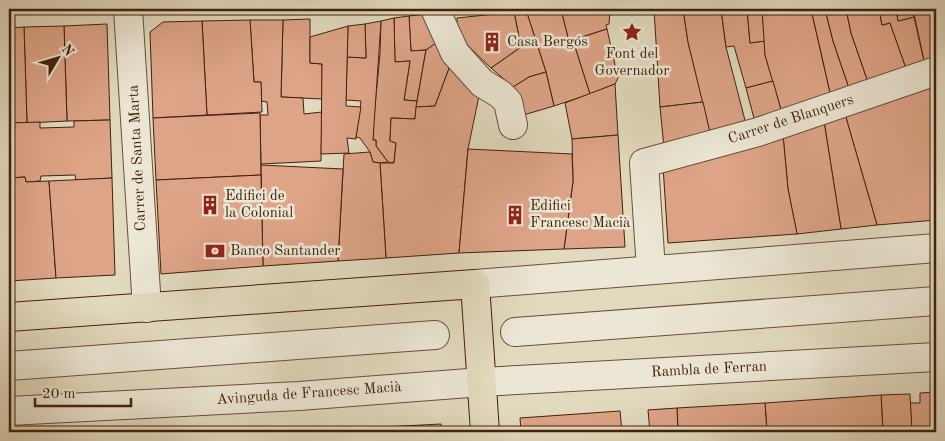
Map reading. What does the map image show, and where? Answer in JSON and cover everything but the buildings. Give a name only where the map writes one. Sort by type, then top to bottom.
[{"type":"main road","points":[[9,317],[475,284],[485,432]]},
{"type":"street","name":"Carrer de Santa Marta","points":[[128,9],[147,308]]},
{"type":"street","points":[[435,9],[455,53],[482,83],[500,94],[508,102],[514,125]]},
{"type":"street","name":"Carrer de Blanquers","points":[[651,270],[644,163],[758,132],[936,71]]},
{"type":"street","points":[[475,284],[936,248]]},
{"type":"street","points":[[515,332],[936,301]]},
{"type":"street","points":[[9,366],[436,336]]},
{"type":"street","name":"Rambla de Ferran","points":[[482,382],[936,358]]},
{"type":"street","name":"Avinguda de Francesc Macià","points":[[9,411],[299,396],[482,382]]},
{"type":"place","name":"Font del Governador","points":[[632,32]]},
{"type":"place","name":"Casa Bergós","points":[[492,42]]},
{"type":"place","name":"Edifici de la Colonial","points":[[210,205]]},
{"type":"place","name":"Edifici Francesc Macià","points":[[515,215]]},
{"type":"place","name":"Banco Santander","points":[[215,251]]}]
